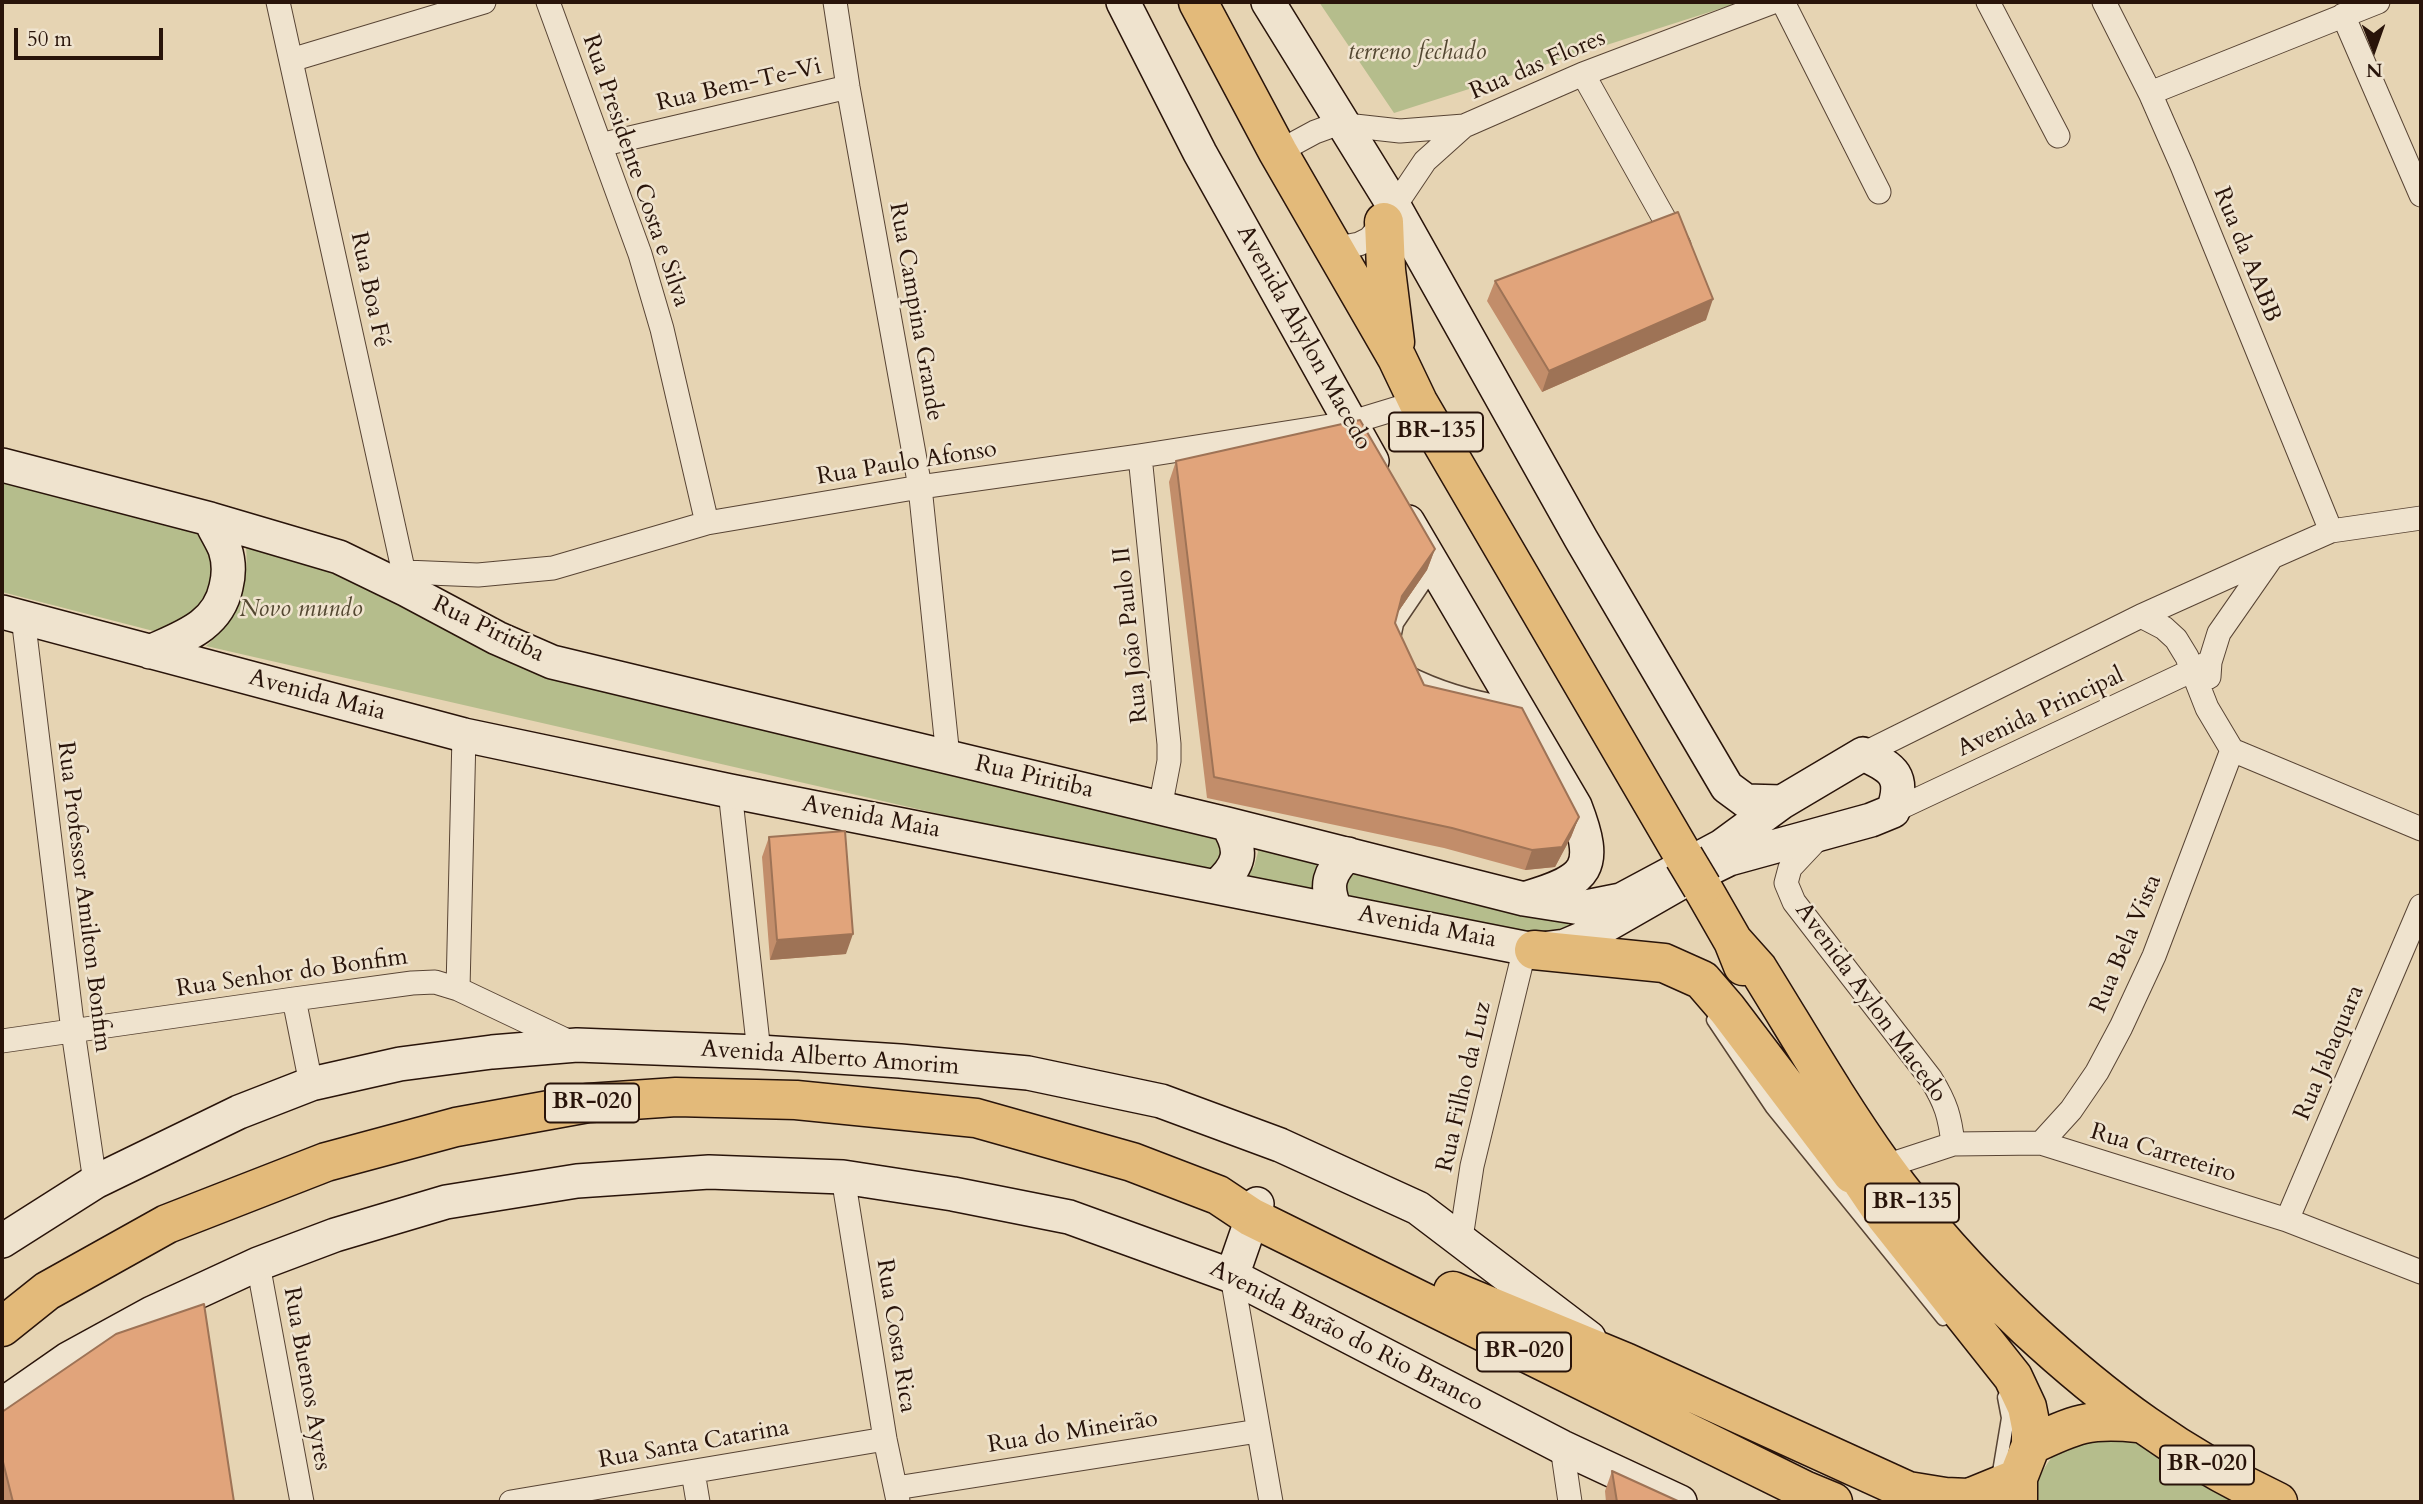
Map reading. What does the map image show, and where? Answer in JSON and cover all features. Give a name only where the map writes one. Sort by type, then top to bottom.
[{"type":"highway","name":"BR-135","points":[[1198,2],[1278,152],[1397,358],[1418,402],[1685,873],[1733,942],[1758,969],[1883,1167],[1950,1252],[2071,1369],[2138,1423]]},
{"type":"highway","points":[[1389,214],[1386,270],[1397,358]]},
{"type":"highway","name":"BR-135","points":[[1733,942],[1762,1011],[1848,1161],[1886,1217],[2013,1377],[2032,1427],[2016,1478]]},
{"type":"highway","points":[[1530,949],[1664,963],[1702,980],[1886,1217]]},
{"type":"highway","name":"BR-020","points":[[2,1327],[47,1291],[167,1224],[326,1162],[456,1127],[588,1103],[676,1097],[796,1100],[976,1118],[1132,1162],[1218,1195],[1754,1466],[1833,1502]]},
{"type":"highway","points":[[1254,1211],[1294,1217],[1348,1240],[1459,1294],[1625,1362],[1908,1492],[1969,1498],[2016,1478]]},
{"type":"highway","name":"BR-020","points":[[2016,1478],[2083,1422],[2108,1419],[2138,1423],[2211,1468],[2278,1502]]},
{"type":"main road","name":"Avenida Ahylon Macedo","points":[[1123,2],[1200,153],[1349,423],[1575,806],[1586,834],[1588,848],[1585,867],[1575,879],[1560,888],[1524,899]]},
{"type":"main road","points":[[1268,2],[1342,123],[1389,214],[1727,787],[1746,801],[1782,802]]},
{"type":"main road","name":"Rua Piritiba","points":[[2,465],[210,519],[338,557],[406,581],[497,638],[552,662],[1227,824],[1524,899],[1581,908],[1621,900],[1685,873],[1782,802],[1863,754]]},
{"type":"main road","points":[[150,652],[193,633],[213,618],[225,595],[228,566],[225,549],[210,519]]},
{"type":"main road","name":"Avenida Maia","points":[[12,615],[464,735],[730,791],[1530,949],[1564,946],[1584,938],[1729,859],[1822,834],[1893,811]]},
{"type":"main road","points":[[1863,754],[1882,762],[1897,777],[1899,793],[1893,811]]},
{"type":"main road","points":[[1217,886],[1230,874],[1237,862],[1238,850],[1234,834],[1227,824]]},
{"type":"main road","points":[[1336,910],[1330,898],[1329,879],[1333,870],[1348,854]]},
{"type":"main road","name":"Avenida Alberto Amorim","points":[[2,1241],[94,1182],[239,1112],[311,1084],[400,1064],[492,1052],[577,1045],[900,1061],[1028,1073],[1161,1101],[1280,1145],[1418,1208],[1461,1238],[1542,1303],[1625,1362]]},
{"type":"main road","name":"Avenida Barão do Rio Branco","points":[[2,1405],[80,1352],[152,1313],[258,1264],[335,1235],[446,1202],[577,1181],[709,1172],[843,1177],[953,1194],[1069,1217],[1232,1276],[1562,1447],[1680,1502]]},
{"type":"main road","points":[[1232,1276],[1254,1211]]},
{"type":"street","name":"Rua Boa Fé","points":[[278,2],[406,581]]},
{"type":"street","points":[[291,60],[484,2]]},
{"type":"street","name":"Rua Presidente Costa e Silva","points":[[548,2],[640,254],[659,317],[707,523]]},
{"type":"street","name":"Rua Campina Grande","points":[[835,2],[920,487],[948,757]]},
{"type":"street","name":"Rua das Flores","points":[[1278,152],[1315,132],[1342,123],[1400,131],[1464,126],[1583,74],[1773,2]]},
{"type":"street","points":[[1783,2],[1879,192]]},
{"type":"street","points":[[1988,2],[2058,136]]},
{"type":"street","name":"Rua da AABB","points":[[2104,2],[2150,93],[2182,166],[2331,531]]},
{"type":"street","points":[[2150,93],[2378,2]]},
{"type":"street","points":[[2343,15],[2421,195]]},
{"type":"street","points":[[1583,74],[1681,249]]},
{"type":"street","name":"Rua Bem-Te-Vi","points":[[600,145],[848,87]]},
{"type":"street","points":[[1333,249],[1359,244],[1369,239],[1425,161],[1464,126]]},
{"type":"street","name":"Rua Paulo Afonso","points":[[406,581],[553,568],[707,523],[920,487],[1349,423],[1418,402]]},
{"type":"street","name":"Rua João Paulo II","points":[[1140,456],[1169,744],[1169,761],[1160,808]]},
{"type":"street","points":[[1863,754],[2141,616],[2331,531],[2421,518]]},
{"type":"street","points":[[2201,666],[2219,633],[2272,557]]},
{"type":"street","name":"Rua Professor Amilton Bonfim","points":[[12,615],[94,1182]]},
{"type":"street","points":[[2141,616],[2164,628],[2201,666],[2207,708],[2232,750],[2421,828]]},
{"type":"street","name":"Avenida Principal","points":[[1893,811],[2201,666]]},
{"type":"street","points":[[458,989],[464,735]]},
{"type":"street","name":"Rua Bela Vista","points":[[2040,1143],[2078,1100],[2121,1027],[2154,956],[2232,750]]},
{"type":"street","points":[[730,791],[759,1052]]},
{"type":"street","name":"Avenida Aylon Macedo","points":[[1822,834],[1790,868],[1786,883],[1794,902],[1931,1079],[1944,1099],[1950,1116],[1953,1144]]},
{"type":"street","name":"Rua Jabaquara","points":[[2287,1220],[2421,906]]},
{"type":"street","name":"Rua Filho da Luz","points":[[1461,1238],[1472,1166],[1530,949]]},
{"type":"street","name":"Rua Senhor do Bonfim","points":[[2,1041],[294,999],[435,982],[458,989],[577,1045]]},
{"type":"street","points":[[294,999],[311,1084]]},
{"type":"street","name":"Rua Carreteiro","points":[[1883,1167],[1953,1144],[2040,1143],[2287,1220],[2421,1272]]},
{"type":"street","name":"Rua Costa Rica","points":[[843,1177],[885,1438],[897,1495]]},
{"type":"street","name":"Rua Buenos Ayres","points":[[258,1264],[302,1502]]},
{"type":"street","points":[[1232,1276],[1271,1502]]},
{"type":"street","name":"Rua do Mineirão","points":[[897,1495],[1258,1431]]},
{"type":"street","name":"Rua Santa Catarina","points":[[511,1502],[885,1438]]},
{"type":"street","points":[[1562,1447],[1570,1502]]},
{"type":"street","points":[[693,1472],[698,1502]]},
{"type":"lane","points":[[1435,568],[1398,624],[1393,648],[1401,666],[1438,686],[1481,699],[1514,704]]},
{"type":"lane","points":[[1611,956],[1654,975]]},
{"type":"lane","points":[[1704,1006],[1772,1108],[1952,1331]]},
{"type":"lane","points":[[1995,1384],[2006,1400],[2016,1478]]},
{"type":"green space","name":"terreno fechado","points":[[1319,2],[1741,2],[1394,113]]},
{"type":"green space","name":"Novo mundo","points":[[2,479],[220,533],[225,585],[169,635],[2,592]]},
{"type":"green space","name":"Novo mundo","points":[[245,537],[478,627],[1231,830],[1222,875],[1162,865],[206,646],[227,622],[240,597],[246,569]]},
{"type":"green space","points":[[1252,837],[1336,854],[1324,900],[1234,882],[1254,867],[1258,852]]},
{"type":"green space","points":[[1343,870],[1601,914],[1569,941],[1342,900]]},
{"type":"green space","points":[[2117,1433],[2249,1502],[2032,1502],[2043,1470],[2060,1450],[2078,1441]]},
{"type":"building","points":[[1678,212],[1713,299],[1549,371],[1495,281]]},
{"type":"building","points":[[1360,420],[1435,549],[1402,596],[1395,623],[1424,685],[1522,708],[1579,817],[1562,847],[1532,850],[1452,828],[1214,777],[1176,461]]},
{"type":"building","points":[[845,831],[853,934],[777,940],[769,837]]},
{"type":"building","points":[[204,1304],[234,1502],[13,1502],[2,1458],[2,1412],[116,1334]]},
{"type":"building","points":[[1612,1471],[1680,1502],[1617,1502]]}]
